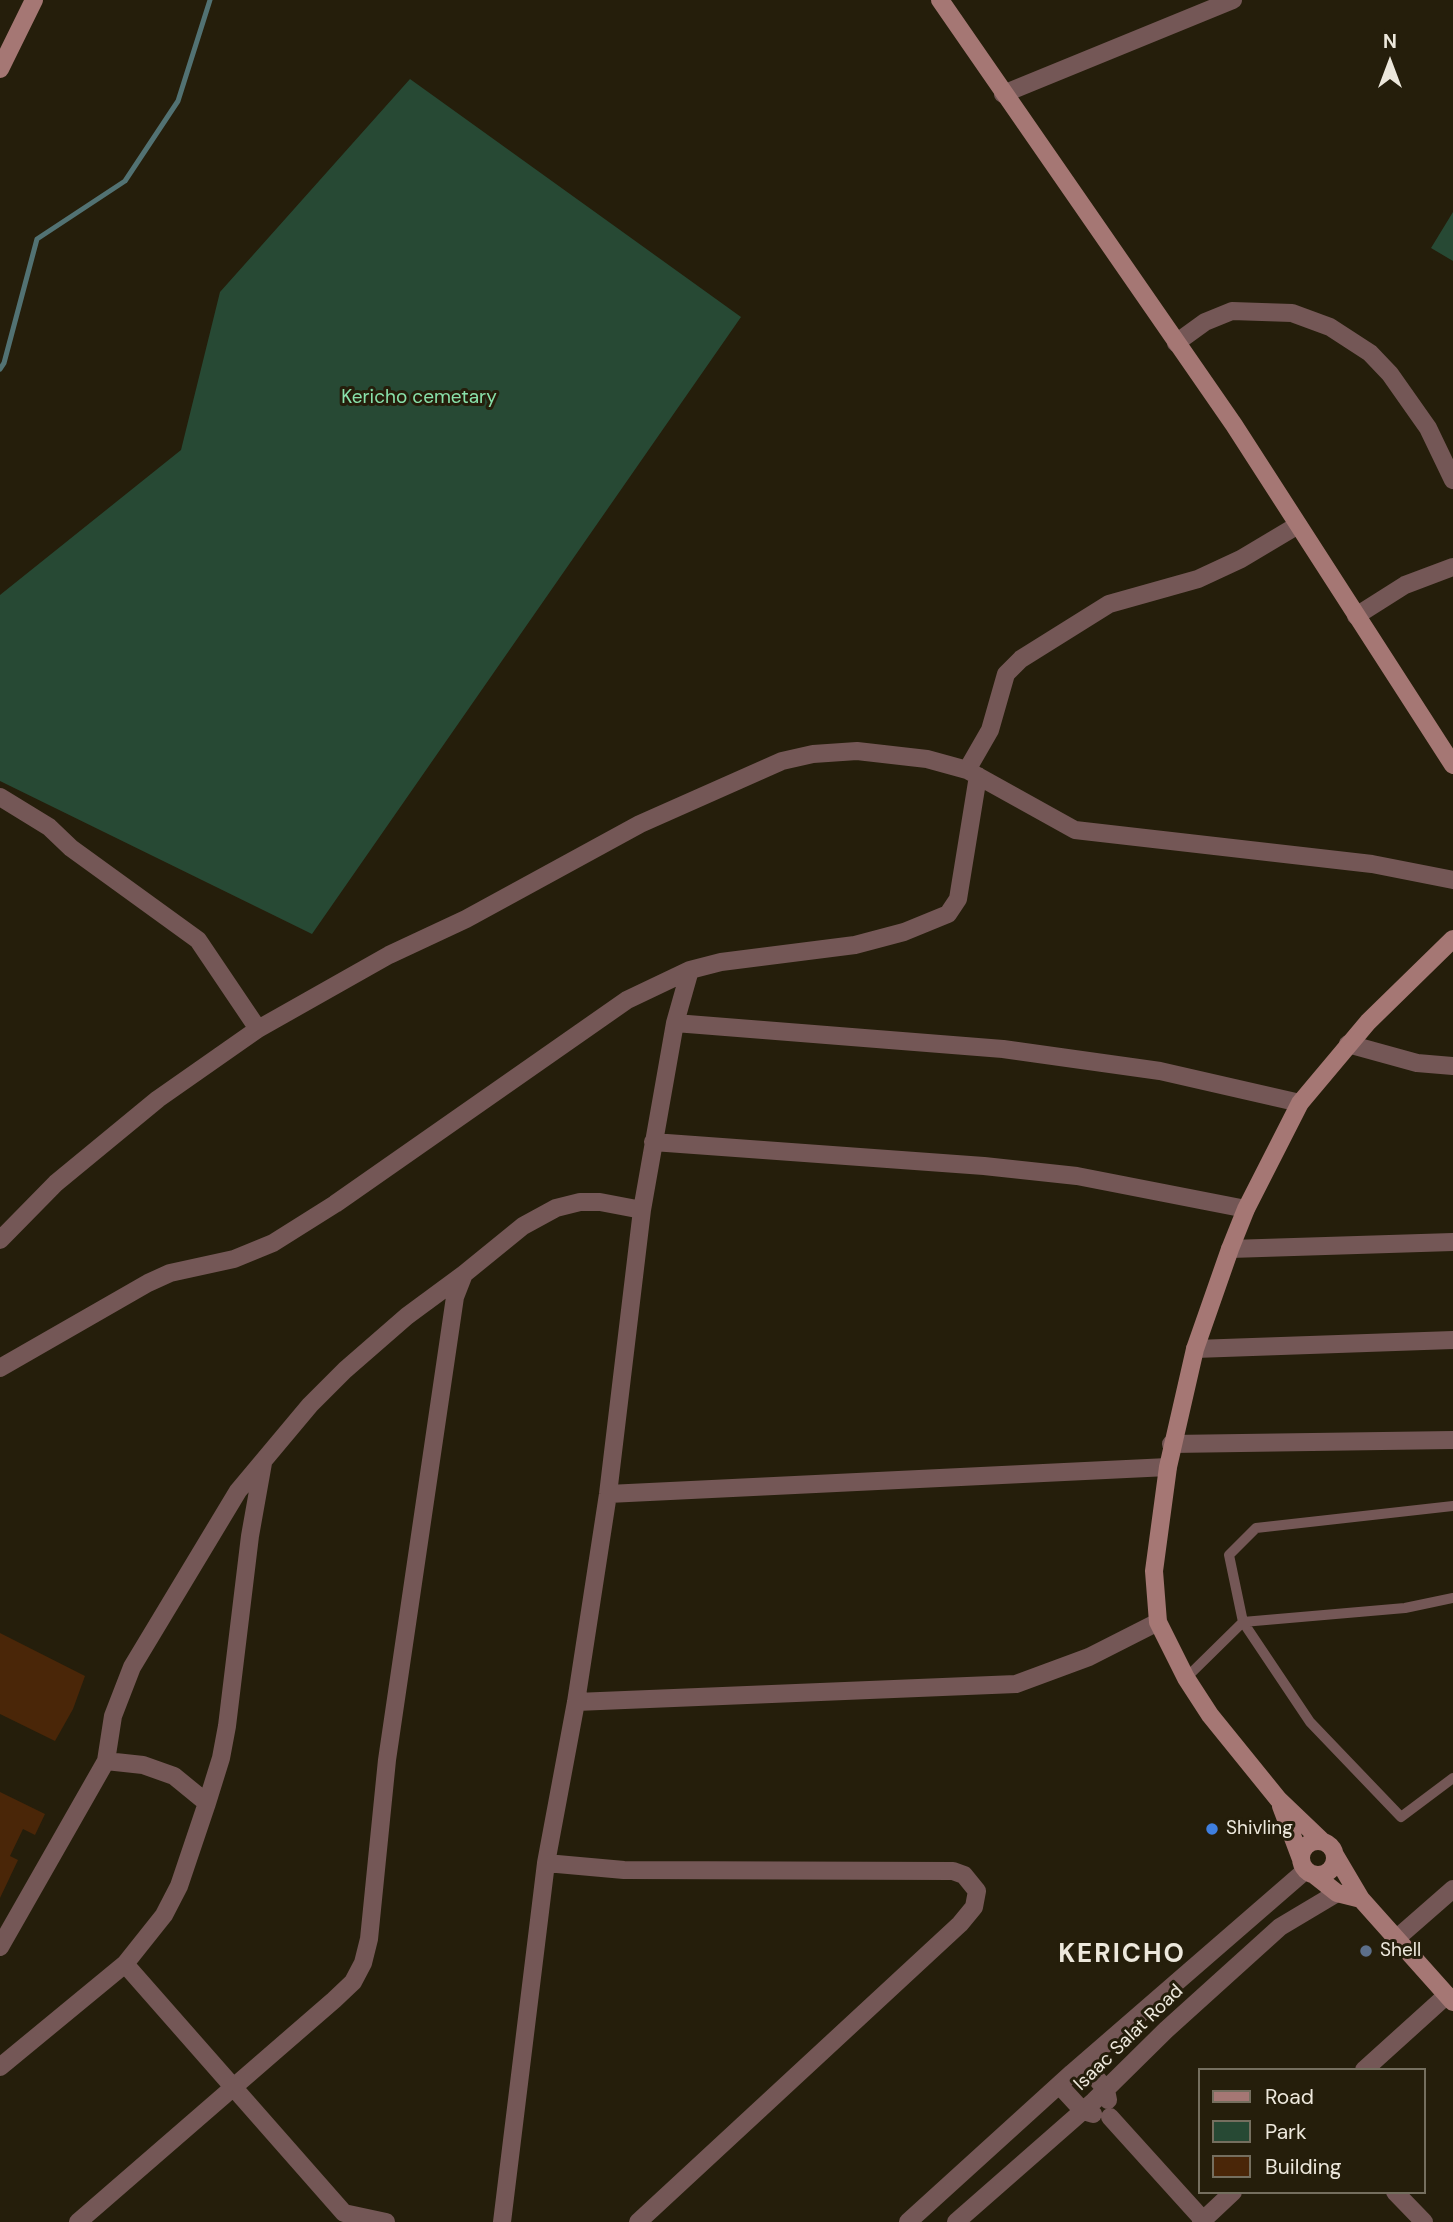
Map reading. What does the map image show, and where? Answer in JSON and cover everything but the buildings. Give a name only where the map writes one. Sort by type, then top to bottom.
[{"type":"street","points":[[0,69],[34,0]]},
{"type":"street","points":[[940,0],[1176,343],[1298,525],[1453,765]]},
{"type":"street","points":[[1003,94],[1233,0]]},
{"type":"street","points":[[1176,343],[1219,314],[1232,311],[1292,313],[1331,327],[1370,353],[1390,374],[1429,428],[1453,480]]},
{"type":"street","points":[[0,1368],[148,1283],[170,1273],[234,1259],[273,1243],[335,1204],[628,1000],[690,970],[721,962],[855,945],[904,932],[948,914],[958,899],[973,773],[990,730],[1006,674],[1021,659],[1109,604],[1198,579],[1241,559],[1298,525]]},
{"type":"street","points":[[1356,616],[1405,585],[1453,567]]},
{"type":"street","points":[[0,1240],[57,1183],[158,1099],[258,1029],[389,955],[466,919],[640,824],[782,761],[813,754],[857,751],[926,759],[973,773],[1075,830],[1372,863],[1453,880]]},
{"type":"street","points":[[0,797],[49,827],[71,848],[198,940],[258,1029]]},
{"type":"street","points":[[1366,2068],[1450,1998],[1361,1899],[1328,1844],[1278,1799],[1186,1678],[1158,1622],[1154,1571],[1171,1444],[1195,1349],[1246,1209],[1300,1103],[1348,1044],[1453,939]]},
{"type":"street","points":[[502,2222],[545,1863],[576,1702],[608,1494],[642,1210],[675,1023],[690,970]]},
{"type":"street","points":[[675,1023],[1003,1049],[1160,1071],[1300,1103]]},
{"type":"street","points":[[1348,1044],[1416,1063],[1453,1066]]},
{"type":"street","points":[[653,1142],[1024,1170],[1076,1176],[1246,1209]]},
{"type":"street","points":[[0,1947],[106,1761],[113,1716],[132,1667],[217,1522],[310,1405],[345,1370],[407,1316],[464,1275],[523,1226],[556,1208],[580,1202],[600,1202],[642,1210]]},
{"type":"street","points":[[1230,1250],[1453,1242]]},
{"type":"street","points":[[78,2222],[334,2000],[353,1982],[363,1964],[369,1939],[387,1760],[449,1327],[464,1275]]},
{"type":"street","points":[[1195,1349],[1453,1339]]},
{"type":"street","points":[[1171,1444],[1453,1440]]},
{"type":"street","points":[[0,2067],[125,1964],[164,1915],[179,1886],[221,1758],[250,1536],[263,1463]]},
{"type":"street","points":[[608,1494],[1168,1467]]},
{"type":"street","points":[[576,1702],[1016,1684],[1089,1657],[1158,1622]]},
{"type":"street","points":[[106,1761],[143,1765],[174,1776],[207,1802]]},
{"type":"street","points":[[1278,1799],[1307,1868],[1337,1893],[1361,1899]]},
{"type":"street","points":[[1307,1868],[1306,1846],[1322,1841]]},
{"type":"street","points":[[908,2222],[1059,2085],[1307,1868],[1330,1870],[1335,1855]]},
{"type":"street","points":[[545,1863],[624,1870],[953,1871],[964,1875],[977,1891],[974,1907],[960,1924],[638,2222]]},
{"type":"street","points":[[1397,1938],[1453,1889]]},
{"type":"street","name":"Isaac Salat Road","points":[[956,2222],[1083,2112],[1280,1927],[1337,1893]]},
{"type":"street","points":[[125,1964],[233,2087],[343,2219],[386,2222]]},
{"type":"street","points":[[1084,2063],[1106,2090],[1110,2118],[1203,2221],[1231,2194]]},
{"type":"street","points":[[1059,2085],[1083,2112],[1110,2118]]},
{"type":"street","points":[[1397,2194],[1424,2222]]},
{"type":"lane","points":[[1453,1506],[1256,1528],[1229,1555],[1242,1622],[1310,1722],[1401,1817],[1453,1778]]},
{"type":"lane","points":[[1186,1678],[1242,1622],[1405,1608],[1453,1598]]},
{"type":"green space","name":"Kericho cemetary","points":[[410,79],[741,317],[312,934],[0,781],[0,595],[181,450],[220,292]]},
{"type":"green space","points":[[1453,212],[1453,261],[1431,248]]},
{"type":"waterway","points":[[0,369],[4,363],[37,239],[125,181],[178,101],[210,0]]},
{"type":"place","name":"Shivling","points":[[1212,1829]]},
{"type":"place","name":"Shell","points":[[1366,1951]]},
{"type":"district","name":"KERICHO","points":[[1122,1955]]}]
